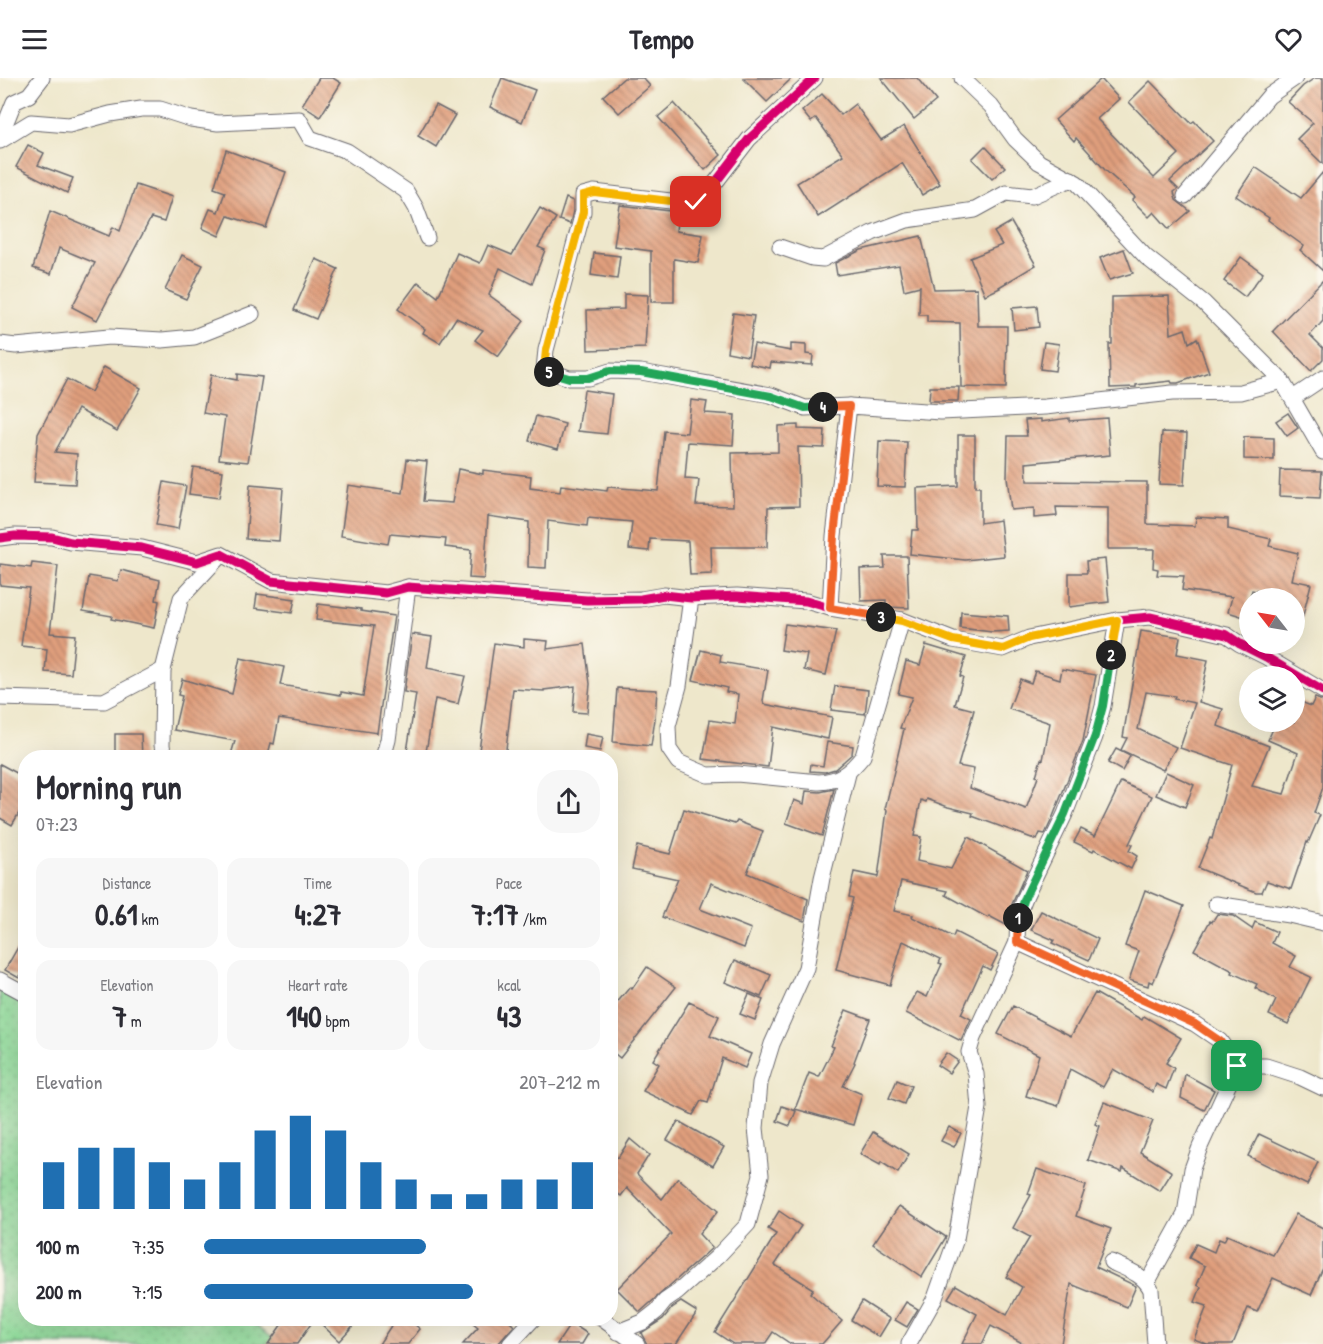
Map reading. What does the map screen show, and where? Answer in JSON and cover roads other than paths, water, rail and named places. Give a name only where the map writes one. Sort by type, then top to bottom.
[{"type":"street","points":[[0,139],[14,102],[29,95],[42,78]]},
{"type":"street","points":[[815,78],[749,139],[705,196],[696,202],[594,192],[583,195],[583,212],[546,350],[544,369],[569,378],[588,378],[610,371],[641,372],[771,396],[805,408],[849,406],[941,412],[1045,407],[1172,393],[1241,392],[1282,381]]},
{"type":"street","points":[[962,78],[991,106],[1015,139],[1039,162],[1077,183],[1146,257],[1221,319],[1282,381],[1323,452]]},
{"type":"street","points":[[1185,196],[1269,96],[1294,78]]},
{"type":"street","points":[[14,102],[31,122]]},
{"type":"street","points":[[0,139],[31,122],[69,125],[110,114],[141,109],[160,109],[191,119],[218,123],[299,119],[310,138],[347,151],[406,191],[416,208],[427,238]]},
{"type":"street","points":[[780,247],[812,258],[823,259],[872,233],[907,220],[975,210],[1006,193],[1032,196],[1071,179]]},
{"type":"street","points":[[0,344],[16,346],[109,337],[162,340],[194,337],[252,314]]},
{"type":"street","points":[[1293,398],[1323,378]]},
{"type":"street","points":[[830,608],[834,536],[849,406]]},
{"type":"street","points":[[0,538],[52,537],[71,542],[132,546],[197,562],[220,554],[271,581],[386,593],[408,586],[587,600],[642,599],[664,595],[691,598],[737,596],[806,601],[830,608],[902,621],[953,640],[1003,649],[1029,638],[1117,620],[1150,617],[1227,634],[1240,645],[1266,657],[1323,691]]},
{"type":"street","points":[[163,750],[163,670],[181,598],[220,554]]},
{"type":"street","points":[[385,750],[408,586]]},
{"type":"street","points":[[691,598],[679,686],[668,726],[669,749],[678,762],[708,775],[737,774],[819,783],[833,782],[848,774]]},
{"type":"street","points":[[909,1344],[936,1298],[956,1239],[979,1107],[976,1074],[969,1052],[973,1038],[1017,942],[1018,915],[1065,814],[1095,736],[1103,706],[1117,620]]},
{"type":"street","points":[[618,1332],[643,1322],[657,1311],[665,1301],[718,1256],[748,1224],[761,1175],[756,1128],[760,1083],[772,1044],[806,968],[822,878],[848,774],[862,756],[902,621]]},
{"type":"street","points":[[0,698],[104,701],[163,670]]},
{"type":"street","points":[[1216,903],[1323,923]]},
{"type":"street","points":[[1017,942],[1195,1024],[1220,1041],[1237,1066]]},
{"type":"street","points":[[0,980],[18,990]]},
{"type":"street","points":[[1237,1066],[1266,1065],[1323,1088]]},
{"type":"street","points":[[1147,1282],[1185,1214],[1192,1169],[1237,1066]]},
{"type":"street","points":[[1111,1262],[1147,1282],[1151,1290],[1155,1344]]},
{"type":"street","points":[[510,1344],[527,1326]]},
{"type":"street","points":[[611,1326],[637,1344]]}]
